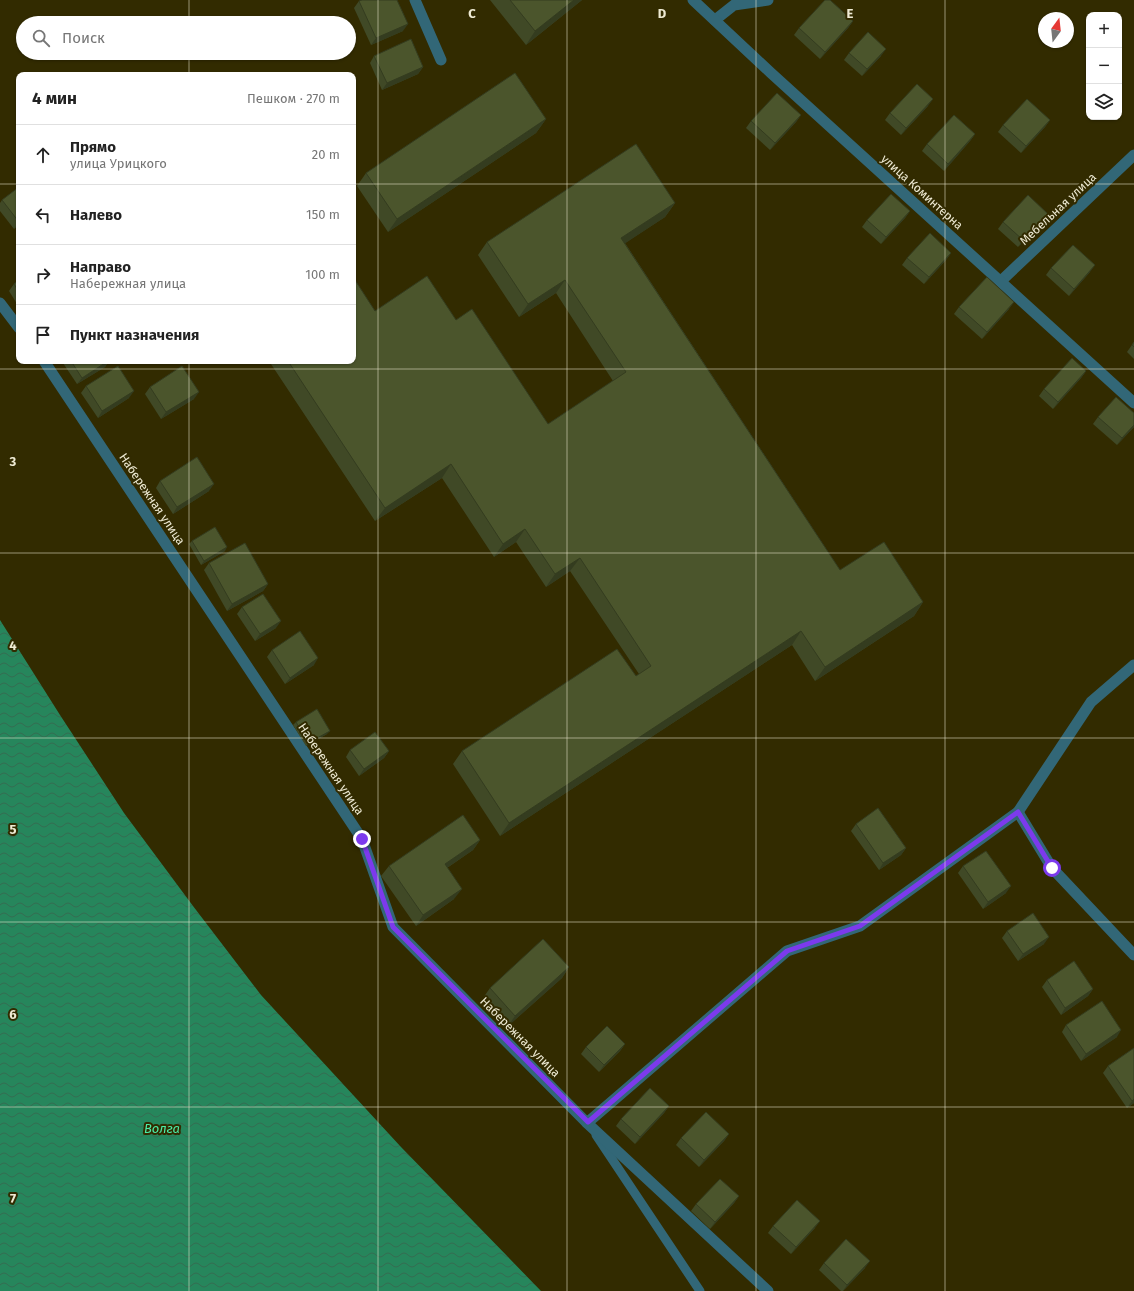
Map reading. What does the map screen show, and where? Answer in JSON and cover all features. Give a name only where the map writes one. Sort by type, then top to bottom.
[{"type":"street","points":[[415,0],[441,60]]},
{"type":"street","name":"улица Коминтерна","points":[[693,0],[771,74],[1134,403]]},
{"type":"street","points":[[715,20],[734,5],[768,0]]},
{"type":"street","name":"Мебельная улица","points":[[1001,281],[1134,155]]},
{"type":"street","points":[[0,303],[16,324]]},
{"type":"street","name":"Набережная улица","points":[[46,364],[362,839],[393,927],[588,1122],[768,1291]]},
{"type":"street","points":[[588,1122],[787,951],[860,926],[1018,812],[1091,702],[1134,665]]},
{"type":"street","points":[[1018,812],[1052,868],[1134,955]]},
{"type":"lane","points":[[588,1122],[700,1291]]},
{"type":"water","name":"Волга","points":[[0,620],[124,813],[261,995],[401,1147],[541,1291],[0,1291]]},
{"type":"building","points":[[397,0],[408,24],[376,38],[359,1]]},
{"type":"building","points":[[510,0],[574,0],[535,31]]},
{"type":"building","points":[[825,0],[830,0],[853,21],[825,52],[799,28]]},
{"type":"building","points":[[868,32],[886,49],[867,69],[849,53]]},
{"type":"building","points":[[411,39],[423,67],[387,83],[374,56]]},
{"type":"building","points":[[515,73],[546,119],[397,219],[366,173]]},
{"type":"building","points":[[917,84],[933,99],[906,128],[890,113]]},
{"type":"building","points":[[777,93],[801,115],[775,143],[751,121]]},
{"type":"building","points":[[1027,99],[1050,120],[1026,146],[1003,125]]},
{"type":"building","points":[[954,115],[975,134],[948,164],[927,144]]},
{"type":"building","points":[[636,144],[675,203],[621,238],[840,570],[884,542],[923,602],[825,667],[801,631],[509,823],[462,751],[617,649],[636,676],[651,666],[580,558],[555,574],[525,529],[503,544],[451,464],[385,508],[290,364],[356,364],[356,282],[375,311],[427,276],[456,320],[472,309],[548,424],[626,372],[565,280],[528,304],[487,242]]},
{"type":"building","points":[[16,189],[16,218],[2,200]]},
{"type":"building","points":[[891,194],[910,211],[886,237],[867,220]]},
{"type":"building","points":[[1028,195],[1048,214],[1023,240],[1003,222]]},
{"type":"building","points":[[930,233],[951,253],[929,277],[907,258]]},
{"type":"building","points":[[1073,245],[1095,265],[1074,289],[1051,268]]},
{"type":"building","points":[[987,277],[1014,302],[987,332],[959,307]]},
{"type":"building","points":[[1072,358],[1086,371],[1058,402],[1044,389]]},
{"type":"building","points":[[73,364],[103,364],[82,378]]},
{"type":"building","points":[[118,366],[134,391],[102,411],[86,386]]},
{"type":"building","points":[[182,366],[199,392],[166,412],[150,387]]},
{"type":"building","points":[[1116,397],[1134,413],[1134,425],[1122,438],[1098,417]]},
{"type":"building","points":[[197,457],[214,484],[177,507],[160,481]]},
{"type":"building","points":[[215,527],[227,547],[204,561],[192,541]]},
{"type":"building","points":[[245,543],[268,584],[232,604],[209,563]]},
{"type":"building","points":[[263,594],[281,621],[260,634],[242,607]]},
{"type":"building","points":[[300,631],[318,658],[290,678],[272,650]]},
{"type":"building","points":[[317,709],[330,731],[308,743],[296,722]]},
{"type":"building","points":[[375,732],[389,751],[364,769],[350,750]]},
{"type":"building","points":[[878,808],[906,848],[883,863],[856,824]]},
{"type":"building","points":[[463,815],[480,840],[445,864],[462,889],[423,915],[389,866]]},
{"type":"building","points":[[986,851],[1011,886],[988,902],[963,866]]},
{"type":"building","points":[[1033,913],[1049,937],[1023,954],[1007,931]]},
{"type":"building","points":[[543,939],[569,967],[515,1016],[490,988]]},
{"type":"building","points":[[1074,961],[1093,989],[1065,1008],[1047,980]]},
{"type":"building","points":[[1102,1001],[1121,1030],[1086,1054],[1066,1025]]},
{"type":"building","points":[[607,1026],[625,1044],[604,1065],[586,1047]]},
{"type":"building","points":[[1134,1048],[1134,1099],[1132,1101],[1108,1066]]},
{"type":"building","points":[[650,1088],[669,1106],[640,1137],[621,1119]]},
{"type":"building","points":[[706,1112],[729,1134],[704,1160],[681,1138]]},
{"type":"building","points":[[720,1179],[739,1196],[715,1222],[696,1204]]},
{"type":"building","points":[[797,1200],[820,1221],[796,1247],[773,1226]]},
{"type":"building","points":[[846,1239],[870,1261],[847,1285],[824,1263]]},
{"type":"route","points":[[362,839],[393,927],[588,1122],[787,951],[860,926],[1018,812],[1052,868]]}]
